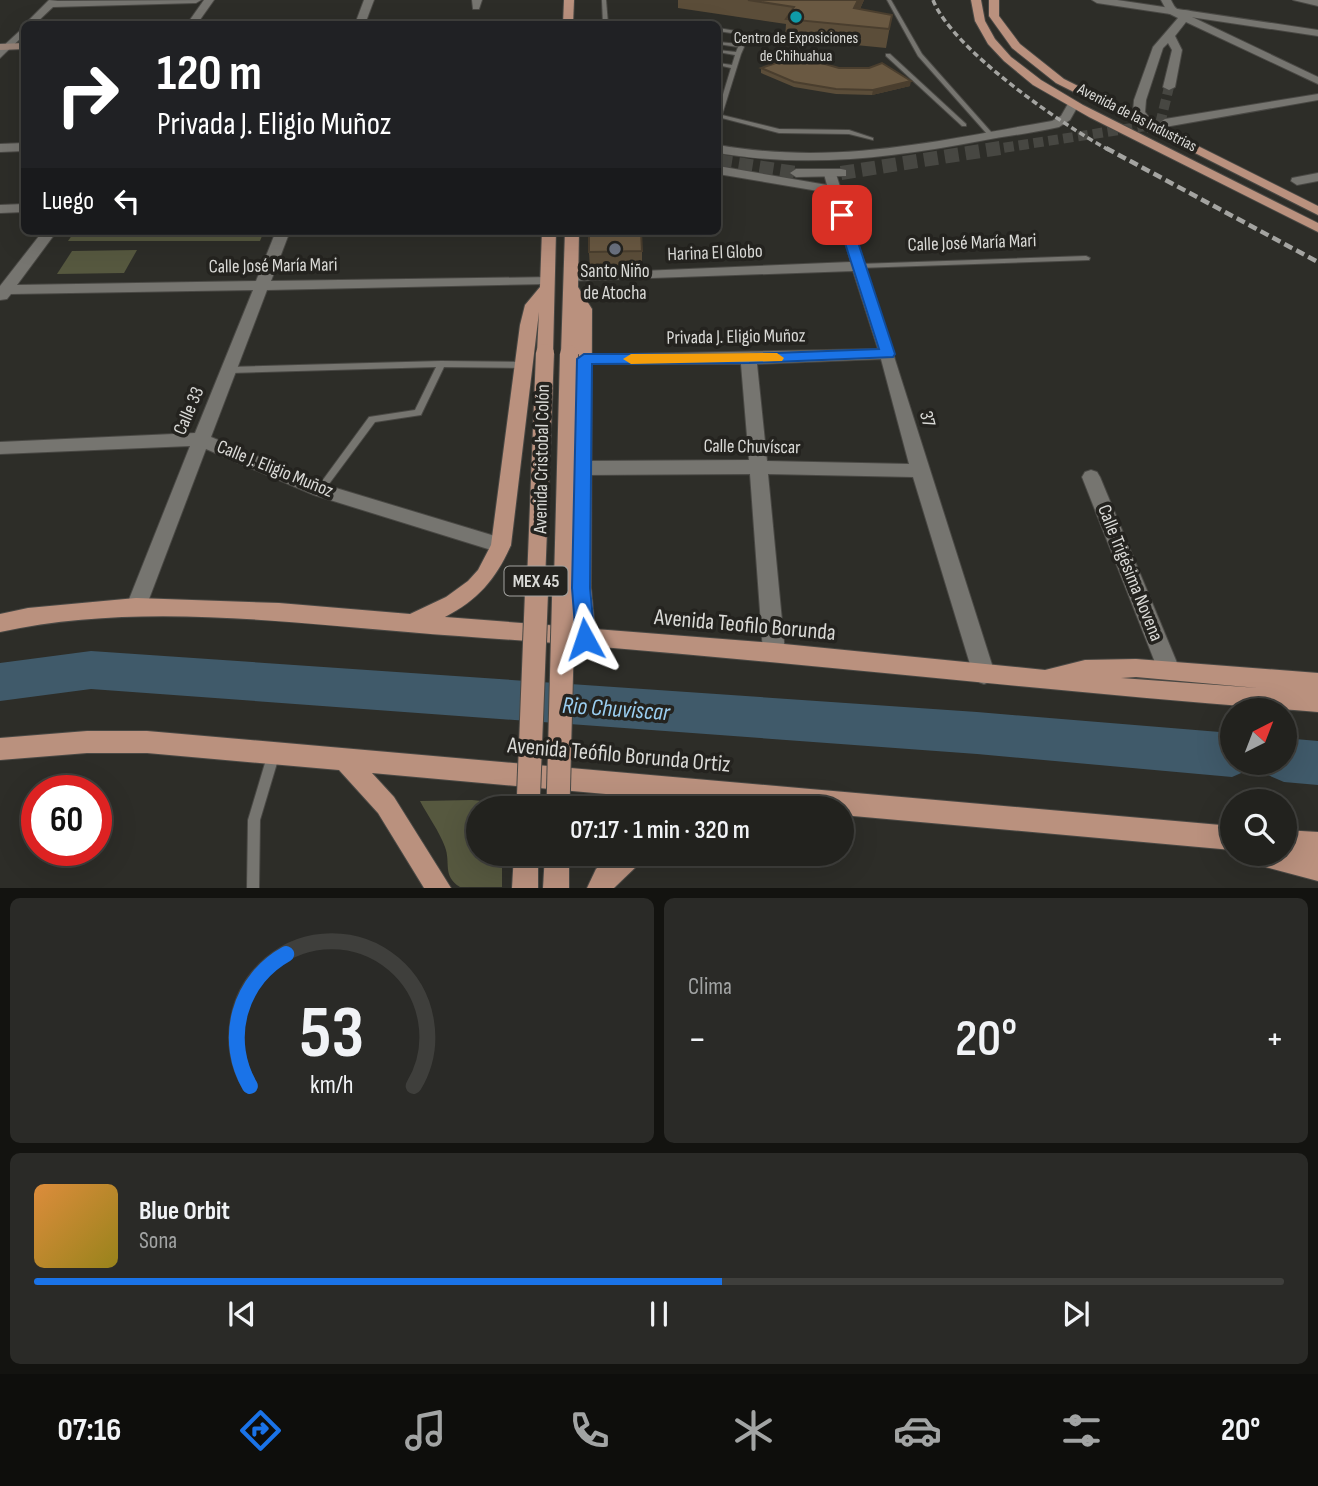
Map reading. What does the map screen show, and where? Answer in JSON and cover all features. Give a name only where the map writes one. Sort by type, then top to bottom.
[{"type":"main road","points":[[568,21],[569,0]]},
{"type":"main road","name":"Avenida de las Industrias","points":[[976,0],[976,14],[1003,54],[1024,73],[1073,104],[1318,228]]},
{"type":"main road","name":"Avenida de las Industrias","points":[[994,0],[994,16],[1016,46],[1040,68],[1069,87],[1318,211]]},
{"type":"main road","points":[[3,49],[21,46]]},
{"type":"main road","name":"MEX 45","points":[[547,284],[549,235]]},
{"type":"main road","points":[[572,235],[572,284],[584,309],[576,356],[583,468],[581,588],[585,639]]},
{"type":"main road","points":[[409,624],[472,593],[494,563],[501,545],[531,312],[547,284]]},
{"type":"main road","name":"Avenida Cristobal Colón","points":[[528,796],[547,284]]},
{"type":"main road","name":"Avenida Cristobal Colón","points":[[558,796],[576,356]]},
{"type":"main road","name":"Avenida Teofilo Borunda","points":[[0,623],[27,617],[136,607],[279,612],[585,639],[774,652],[1114,687],[1318,702]]},
{"type":"main road","points":[[1043,680],[1085,669],[1170,670],[1318,683]]},
{"type":"main road","name":"Avenida Teófilo Borunda Ortiz","points":[[0,749],[87,742],[148,743],[1220,837]]},
{"type":"main road","points":[[346,761],[386,805],[439,887]]},
{"type":"main road","points":[[711,796],[719,791]]},
{"type":"main road","points":[[1207,836],[1220,841]]},
{"type":"main road","points":[[1297,843],[1318,844]]},
{"type":"main road","points":[[1297,864],[1318,869]]},
{"type":"main road","points":[[525,887],[526,866]]},
{"type":"main road","points":[[556,887],[557,866]]},
{"type":"main road","points":[[599,887],[618,866]]},
{"type":"street","points":[[33,21],[52,2],[196,0]]},
{"type":"street","points":[[194,21],[209,0]]},
{"type":"street","points":[[361,21],[369,0]]},
{"type":"street","points":[[1097,0],[1318,33]]},
{"type":"street","points":[[1166,0],[1171,11]]},
{"type":"street","points":[[1152,129],[1139,112],[1138,106],[1157,47],[1170,36],[1185,15],[1188,0]]},
{"type":"street","points":[[1298,0],[1318,3]]},
{"type":"street","points":[[1185,15],[1318,81]]},
{"type":"street","points":[[3,49],[21,33]]},
{"type":"street","points":[[1169,87],[1177,50],[1170,36]]},
{"type":"street","points":[[1165,123],[1318,97]]},
{"type":"street","points":[[721,150],[777,159],[831,160],[1062,122],[1073,104]]},
{"type":"street","points":[[0,148],[21,147]]},
{"type":"street","points":[[721,171],[793,185],[835,179]]},
{"type":"street","points":[[796,173],[835,179]]},
{"type":"street","points":[[1297,181],[1318,177]]},
{"type":"street","name":"37","points":[[835,179],[920,471],[984,674]]},
{"type":"street","points":[[0,209],[21,208]]},
{"type":"street","points":[[2,293],[47,235]]},
{"type":"street","name":"Calle 33","points":[[136,607],[280,235]]},
{"type":"street","name":"Harina El Globo","points":[[572,284],[859,266]]},
{"type":"street","name":"Calle José María Mari","points":[[2,293],[261,286],[547,284]]},
{"type":"street","name":"Privada J. Eligio Muñoz","points":[[576,356],[749,359],[887,354]]},
{"type":"street","points":[[749,359],[774,652]]},
{"type":"street","name":"Calle J. Eligio Muñoz","points":[[0,448],[200,439],[320,490],[501,545]]},
{"type":"street","name":"Calle Chuvíscar","points":[[583,468],[757,467],[920,471]]},
{"type":"street","name":"Calle Trigésima Novena","points":[[1091,477],[1170,670]]},
{"type":"lane","points":[[604,0],[606,21]]},
{"type":"lane","points":[[889,0],[920,55],[990,134]]},
{"type":"lane","points":[[721,31],[744,36],[721,107]]},
{"type":"lane","points":[[721,43],[741,46]]},
{"type":"lane","points":[[721,51],[738,54]]},
{"type":"lane","points":[[888,55],[964,125]]},
{"type":"lane","points":[[721,64],[734,66]]},
{"type":"lane","points":[[721,117],[779,131],[849,132],[871,139]]},
{"type":"lane","name":"Calle José María Mari","points":[[859,266],[1086,258]]},
{"type":"lane","points":[[230,370],[441,364],[525,366]]},
{"type":"lane","points":[[320,490],[372,419],[414,415],[421,410],[441,364]]},
{"type":"lane","points":[[253,887],[254,820],[275,753]]},
{"type":"green space","points":[[72,235],[262,235],[260,241],[68,241]]},
{"type":"green space","points":[[137,250],[124,273],[57,274],[72,251]]},
{"type":"green space","points":[[466,800],[466,866],[502,866],[502,887],[460,887],[454,883],[449,874],[443,841],[420,801]]},
{"type":"building","points":[[748,0],[858,0],[854,8],[892,15],[889,29],[786,19],[794,7]]},
{"type":"building","points":[[797,56],[839,68],[869,68],[882,63],[911,81],[873,90],[836,89],[794,82],[761,68]]},
{"type":"building","points":[[589,235],[641,235],[642,251],[589,252]]},
{"type":"waterway","name":"Rio Chuviscar","points":[[0,682],[91,670],[977,733],[1220,754]]},
{"type":"waterway","name":"Rio Chuviscar","points":[[1297,761],[1318,763]]},
{"type":"tunnel","points":[[1160,124],[1169,87]]},
{"type":"tunnel","points":[[1160,124],[1165,123]]},
{"type":"tunnel","points":[[989,150],[1160,124]]},
{"type":"tunnel","points":[[841,173],[1000,148]]},
{"type":"tunnel","points":[[721,161],[796,173]]},
{"type":"railway","points":[[933,0],[962,41],[1010,84],[1064,123],[1109,150]]},
{"type":"railway","points":[[1106,148],[1318,262]]},
{"type":"slow traffic","points":[[631,359],[777,358]]},
{"type":"place","name":"Centro de Exposiciones de Chihuahua","points":[[796,17]]},
{"type":"place","name":"Santo Niño de Atocha","points":[[615,249]]},
{"type":"route","points":[[585,639],[581,588],[584,359],[749,359],[887,354],[842,215]]}]
